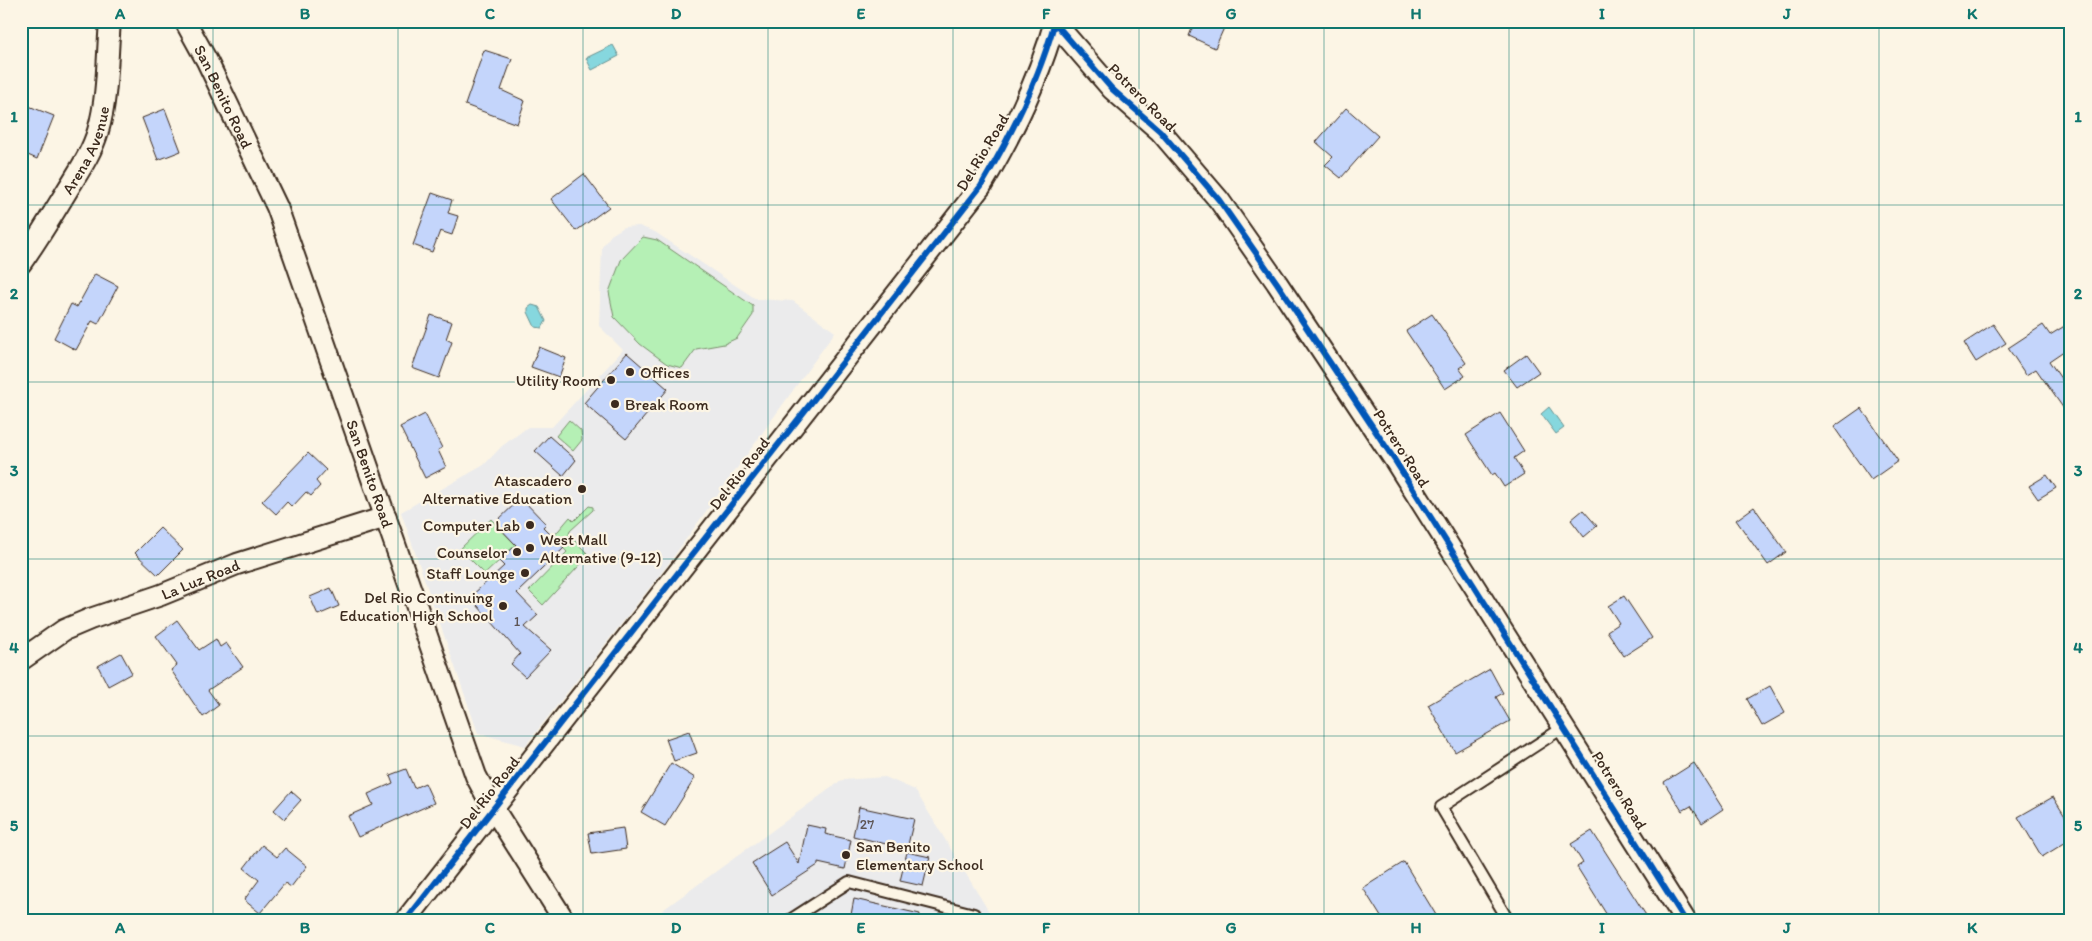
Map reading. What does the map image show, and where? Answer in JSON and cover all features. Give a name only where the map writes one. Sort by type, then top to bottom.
[{"type":"street","name":"Arena Avenue","points":[[21,263],[47,225],[94,143],[102,105],[110,21]]},
{"type":"street","name":"San Benito Road","points":[[185,21],[207,61],[277,207],[476,776],[493,808],[564,920]]},
{"type":"street","name":"Potrero Road","points":[[1055,22],[1112,89],[1160,131],[1218,200],[1277,283],[1394,459],[1686,920]]},
{"type":"street","name":"Del Rio Road","points":[[406,920],[981,186],[1007,143],[1036,77],[1055,22]]},
{"type":"street","name":"La Luz Road","points":[[21,660],[64,630],[90,619],[161,595],[237,564],[386,517]]},
{"type":"lane","points":[[1508,920],[1441,806],[1564,727]]},
{"type":"lane","points":[[790,920],[849,882],[974,914],[977,920]]},
{"type":"shaded area","name":"Atascadero Alternative Education","points":[[639,226],[655,232],[756,299],[793,301],[835,332],[666,567],[525,746],[478,733],[401,512],[484,465],[502,446],[528,427],[552,427],[623,350],[599,326],[602,247],[611,235],[624,227]]},
{"type":"shaded area","name":"San Benito Elementary School","points":[[885,777],[915,790],[994,920],[649,920],[842,780]]},
{"type":"green space","points":[[643,237],[657,240],[753,306],[753,315],[737,338],[724,344],[696,349],[682,368],[667,364],[640,344],[614,317],[609,292],[621,260]]},
{"type":"green space","points":[[569,420],[581,431],[582,440],[573,451],[556,436]]},
{"type":"green space","points":[[589,506],[593,507],[593,510],[570,531],[569,535],[589,555],[543,605],[529,591],[567,552],[553,537],[570,517],[574,521]]},
{"type":"green space","points":[[491,519],[516,545],[485,574],[460,549]]},
{"type":"water","points":[[613,45],[619,56],[592,70],[586,58]]},
{"type":"water","points":[[532,305],[539,307],[546,321],[542,328],[535,327],[528,312],[528,308]]},
{"type":"water","points":[[1549,407],[1564,428],[1556,434],[1541,414]]},
{"type":"building","points":[[1195,21],[1227,21],[1215,48],[1189,36]]},
{"type":"building","points":[[484,50],[512,59],[501,90],[525,101],[517,124],[465,105]]},
{"type":"building","points":[[21,103],[54,116],[37,159],[21,152]]},
{"type":"building","points":[[1346,108],[1378,136],[1341,178],[1325,165],[1333,157],[1316,142]]},
{"type":"building","points":[[165,109],[181,151],[158,160],[142,118]]},
{"type":"building","points":[[584,174],[609,207],[576,231],[551,199]]},
{"type":"building","points":[[432,193],[452,200],[448,213],[458,216],[452,235],[440,231],[432,252],[413,245]]},
{"type":"building","points":[[95,274],[118,286],[98,324],[92,321],[76,350],[54,338],[71,304],[77,307]]},
{"type":"building","points":[[1432,314],[1466,363],[1459,368],[1465,376],[1445,389],[1406,331]]},
{"type":"building","points":[[431,315],[452,322],[446,339],[452,342],[439,378],[412,368]]},
{"type":"building","points":[[2071,322],[2071,346],[2049,361],[2064,383],[2071,379],[2071,419],[2036,369],[2026,375],[2008,348],[2043,325],[2050,335]]},
{"type":"building","points":[[1993,324],[2006,343],[1976,362],[1964,343]]},
{"type":"building","points":[[539,347],[566,358],[559,377],[531,367]]},
{"type":"building","points":[[627,353],[668,389],[626,439],[584,403]]},
{"type":"building","points":[[1526,354],[1539,372],[1517,387],[1504,370]]},
{"type":"building","points":[[1861,408],[1898,461],[1871,480],[1834,427]]},
{"type":"building","points":[[1500,413],[1524,451],[1514,458],[1524,474],[1504,487],[1495,473],[1492,475],[1466,435]]},
{"type":"building","points":[[425,414],[442,448],[438,450],[446,467],[425,478],[400,427]]},
{"type":"building","points":[[549,436],[576,460],[563,476],[535,451]]},
{"type":"building","points":[[308,453],[326,470],[316,481],[320,486],[311,496],[306,492],[292,507],[287,502],[276,514],[262,501]]},
{"type":"building","points":[[2047,475],[2056,488],[2038,499],[2029,486]]},
{"type":"building","points":[[521,498],[546,524],[543,527],[564,548],[517,593],[538,615],[525,627],[551,650],[525,677],[511,664],[520,654],[470,597],[504,566],[499,561],[516,545],[495,523]]},
{"type":"building","points":[[1754,507],[1786,552],[1768,565],[1736,520]]},
{"type":"building","points":[[1583,510],[1597,526],[1584,537],[1571,520]]},
{"type":"building","points":[[160,528],[183,550],[158,575],[135,553]]},
{"type":"building","points":[[331,588],[339,606],[318,615],[310,597]]},
{"type":"building","points":[[1624,596],[1652,638],[1624,656],[1607,631],[1619,623],[1608,606]]},
{"type":"building","points":[[177,620],[199,650],[216,639],[220,647],[226,643],[243,667],[208,690],[219,705],[203,717],[171,670],[177,665],[156,636]]},
{"type":"building","points":[[121,653],[132,673],[108,686],[98,666]]},
{"type":"building","points":[[1490,669],[1503,693],[1496,697],[1510,721],[1455,752],[1428,705]]},
{"type":"building","points":[[1770,686],[1785,713],[1762,726],[1747,699]]},
{"type":"building","points":[[689,731],[697,753],[674,761],[666,739]]},
{"type":"building","points":[[671,763],[695,778],[665,826],[641,812]]},
{"type":"building","points":[[1694,763],[1723,809],[1702,823],[1691,806],[1682,811],[1664,782]]},
{"type":"building","points":[[406,769],[414,788],[425,783],[434,803],[358,837],[348,816],[373,805],[368,794],[393,783],[390,775]]},
{"type":"building","points":[[291,791],[301,800],[284,819],[274,810]]},
{"type":"building","points":[[2053,797],[2071,826],[2071,839],[2042,857],[2018,817]]},
{"type":"building","points":[[859,807],[914,819],[907,849],[853,836]]},
{"type":"building","points":[[807,825],[826,829],[825,834],[851,840],[845,869],[818,863],[818,865],[772,895],[752,863],[785,842],[799,864]]},
{"type":"building","points":[[623,828],[626,849],[592,854],[588,833]]},
{"type":"building","points":[[1592,831],[1649,920],[1610,920],[1577,867],[1583,863],[1571,844]]},
{"type":"building","points":[[262,845],[277,857],[285,848],[307,866],[291,887],[285,883],[260,913],[244,900],[259,880],[244,868]]},
{"type":"building","points":[[907,852],[930,857],[923,886],[900,881]]},
{"type":"building","points":[[1404,862],[1439,920],[1383,920],[1363,888]]},
{"type":"building","points":[[854,899],[920,914],[919,920],[850,920]]},
{"type":"cycle path","points":[[406,920],[981,186],[1024,106],[1041,64],[1055,21]]},
{"type":"cycle path","points":[[1055,23],[1112,89],[1160,131],[1219,200],[1277,283],[1394,459],[1685,920]]},
{"type":"place","name":"Offices","points":[[630,372]]},
{"type":"place","name":"Utility Room","points":[[611,380]]},
{"type":"place","name":"Break Room","points":[[615,404]]},
{"type":"place","name":"Atascadero Alternative Education","points":[[582,489]]},
{"type":"place","name":"Computer Lab","points":[[530,525]]},
{"type":"place","name":"West Mall Alternative (9-12)","points":[[530,548]]},
{"type":"place","name":"Counselor","points":[[517,552]]},
{"type":"place","name":"Staff Lounge","points":[[525,573]]},
{"type":"place","name":"Del Rio Continuing Education High School","points":[[503,606]]},
{"type":"place","name":"San Benito Elementary School","points":[[846,855]]}]
